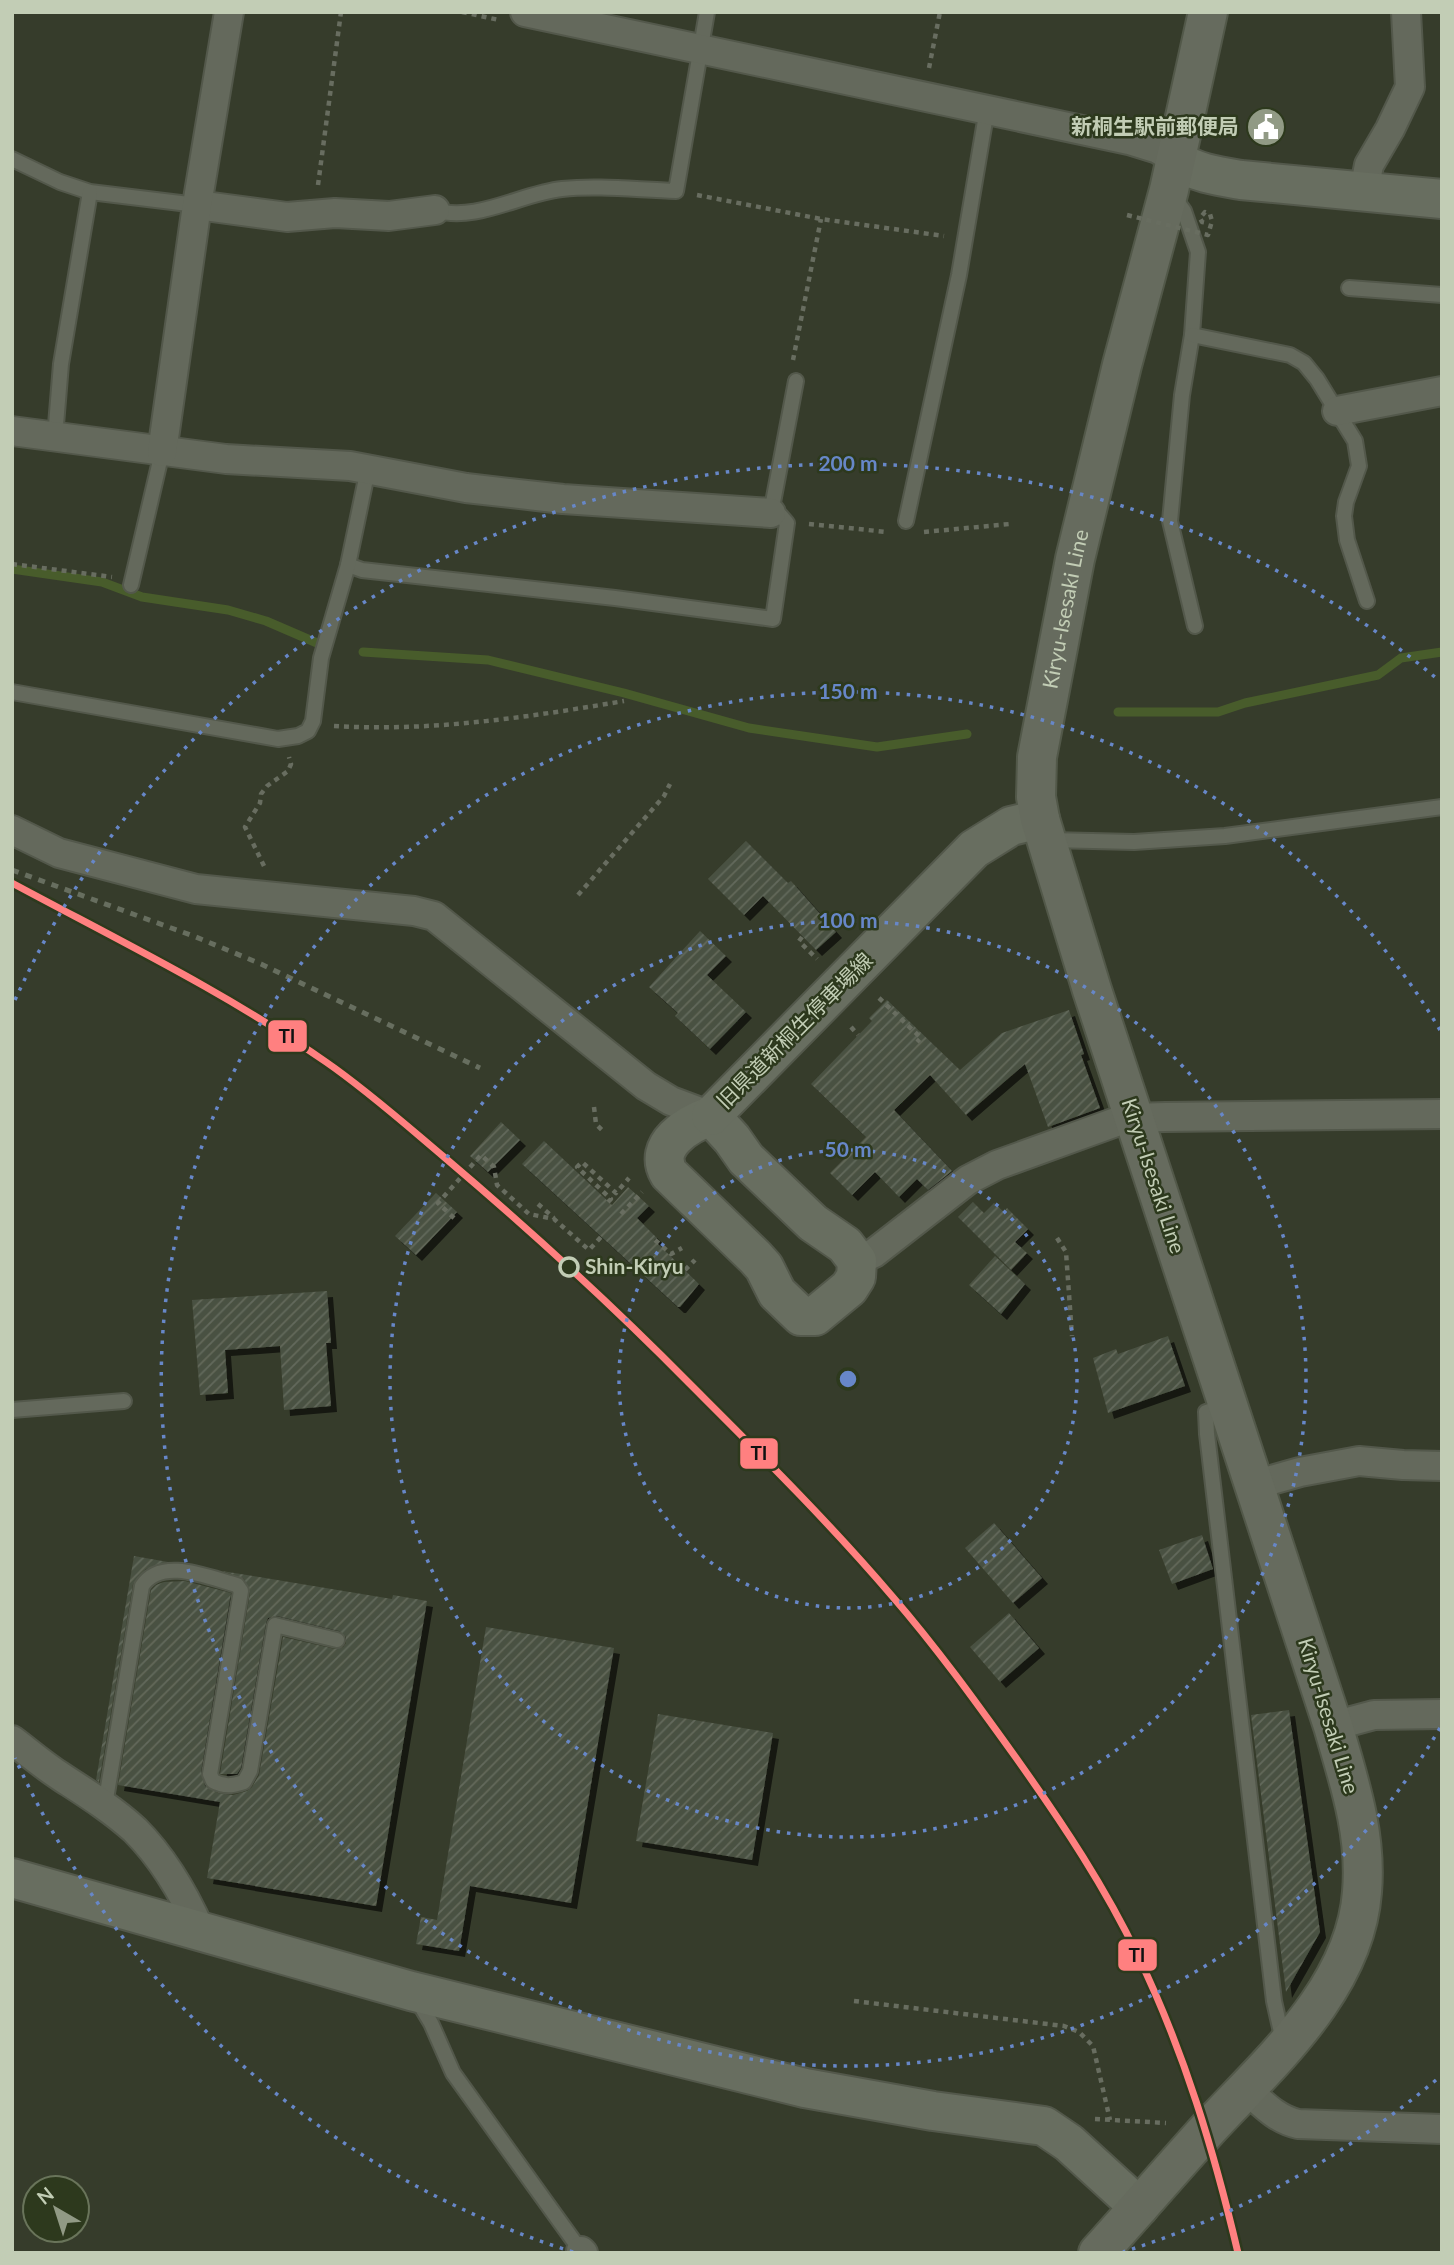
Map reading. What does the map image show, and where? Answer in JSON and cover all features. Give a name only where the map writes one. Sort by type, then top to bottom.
[{"type":"main road","name":"Kiryu-Isesaki Line","points":[[1098,2253],[1285,2045],[1318,2003],[1344,1959],[1359,1914],[1362,1894],[1363,1860],[1359,1816],[1333,1726],[1085,970],[1043,830],[1037,797],[1037,757],[1075,559],[1172,175],[1208,12]]},
{"type":"street","points":[[162,452],[197,205],[229,12]]},
{"type":"street","points":[[524,12],[1150,146],[1172,175],[1190,169],[1241,180],[1442,199]]},
{"type":"street","points":[[1364,191],[1369,165],[1409,87],[1406,12]]},
{"type":"street","points":[[197,205],[287,217],[335,213],[389,216],[435,210]]},
{"type":"street","points":[[1337,411],[1442,391]]},
{"type":"street","points":[[12,431],[162,452],[368,469],[466,488],[563,499],[771,513]]},
{"type":"street","name":"旧県道新桐生停車場線","points":[[857,1261],[856,1277],[849,1288],[815,1316],[801,1316],[783,1302],[764,1267],[668,1174],[664,1167],[664,1154],[675,1137],[691,1123],[711,1116],[974,849],[1011,826],[1043,830]]},
{"type":"street","points":[[12,830],[59,853],[175,885],[414,911],[434,916],[646,1086],[671,1101],[711,1116],[746,1159],[813,1223],[845,1244],[857,1261],[874,1253],[968,1180],[997,1165],[1104,1126],[1134,1118],[1442,1114]]},
{"type":"street","points":[[1254,1485],[1300,1472],[1359,1461],[1442,1466]]},
{"type":"street","points":[[1333,1726],[1374,1715],[1442,1714]]},
{"type":"street","points":[[12,1740],[58,1775],[105,1805],[134,1830],[160,1860],[187,1900],[200,1930]]},
{"type":"street","points":[[12,1878],[411,1991],[805,2088],[933,2111],[1044,2126],[1069,2143],[1139,2207]]},
{"type":"street","points":[[1246,2089],[1284,2121],[1298,2124],[1442,2129]]},
{"type":"lane","points":[[435,210],[444,213],[489,208],[562,189],[676,191],[707,12]]},
{"type":"lane","points":[[906,522],[966,239],[987,109]]},
{"type":"lane","points":[[12,159],[60,182],[90,192],[197,205]]},
{"type":"lane","points":[[1172,175],[1198,252],[1192,335],[1182,395],[1170,521],[1195,626]]},
{"type":"lane","points":[[55,437],[61,364],[90,192]]},
{"type":"lane","points":[[1349,288],[1442,295]]},
{"type":"lane","points":[[1192,335],[1290,355],[1304,362],[1337,411],[1355,441],[1358,455],[1359,466],[1346,502],[1344,516],[1347,540],[1367,601]]},
{"type":"lane","points":[[348,565],[362,570],[519,589],[615,597],[773,619],[787,523],[781,516],[771,513],[796,381]]},
{"type":"lane","points":[[131,582],[162,452]]},
{"type":"lane","points":[[12,692],[278,739],[298,736],[308,730],[313,721],[321,658],[348,565],[368,469]]},
{"type":"lane","points":[[1043,830],[1064,839],[1134,842],[1225,836],[1442,807]]},
{"type":"lane","points":[[12,1410],[124,1401]]},
{"type":"lane","points":[[1227,1405],[1206,1412],[1207,1434],[1274,2001],[1285,2045]]},
{"type":"lane","points":[[105,1805],[142,1586],[147,1578],[169,1570],[237,1585],[241,1591],[210,1774],[213,1781],[221,1785],[233,1786],[244,1782],[250,1771],[275,1625],[337,1640]]},
{"type":"lane","points":[[411,1991],[431,2024],[453,2073],[582,2252]]},
{"type":"path","points":[[317,190],[341,12]]},
{"type":"path","points":[[923,97],[940,12]]},
{"type":"path","points":[[676,191],[821,219],[966,239]]},
{"type":"path","points":[[1127,215],[1208,235],[1212,219],[1210,214],[1205,212],[1200,218],[1207,223]]},
{"type":"path","points":[[796,381],[792,365],[821,219]]},
{"type":"path","points":[[12,564],[131,582]]},
{"type":"path","points":[[313,721],[322,726],[362,728],[516,719],[624,701]]},
{"type":"path","points":[[278,739],[291,764],[288,771],[267,786],[261,794],[260,803],[245,827],[279,896]]},
{"type":"path","points":[[578,895],[664,796],[670,784]]},
{"type":"path","points":[[802,937],[799,940],[817,959]]},
{"type":"path","points":[[879,998],[921,1038],[917,1042]]},
{"type":"path","points":[[851,1027],[859,1035]]},
{"type":"path","points":[[594,1107],[596,1124],[605,1133]]},
{"type":"path","points":[[454,1217],[438,1203],[481,1155],[494,1167],[497,1185],[529,1214],[554,1219]]},
{"type":"path","points":[[608,1202],[611,1199],[577,1167],[582,1162],[616,1193],[629,1178]]},
{"type":"path","points":[[621,1214],[643,1191]]},
{"type":"path","points":[[538,1204],[589,1250],[601,1237]]},
{"type":"path","points":[[1057,1238],[1066,1252],[1072,1336]]},
{"type":"path","points":[[654,1240],[671,1254],[682,1248]]},
{"type":"path","points":[[685,1270],[695,1260]]},
{"type":"path","points":[[854,2001],[1064,2026],[1079,2032],[1093,2046],[1110,2120]]},
{"type":"path","points":[[1088,2118],[1169,2123]]},
{"type":"building","points":[[746,841],[788,883],[791,881],[836,932],[816,950],[763,896],[744,915],[708,879]]},
{"type":"building","points":[[700,931],[726,956],[707,975],[746,1012],[710,1049],[675,1016],[678,1013],[649,987]]},
{"type":"building","points":[[887,1000],[960,1070],[1002,1033],[1069,1010],[1084,1054],[1081,1055],[1100,1108],[1048,1127],[1025,1064],[966,1115],[930,1075],[894,1110],[952,1171],[928,1190],[917,1179],[899,1197],[875,1172],[852,1195],[830,1173],[866,1137],[811,1084],[872,1021],[869,1018]]},
{"type":"building","points":[[501,1122],[520,1140],[488,1172],[470,1156]]},
{"type":"building","points":[[544,1141],[612,1205],[628,1187],[649,1206],[637,1218],[657,1238],[654,1240],[699,1284],[680,1307],[522,1164]]},
{"type":"building","points":[[436,1193],[457,1212],[416,1255],[395,1236]]},
{"type":"building","points":[[973,1202],[984,1213],[994,1203],[1004,1212],[1007,1208],[1028,1229],[1015,1242],[1027,1253],[1011,1270],[958,1217]]},
{"type":"building","points":[[995,1256],[1025,1284],[1001,1314],[969,1285]]},
{"type":"building","points":[[327,1291],[331,1343],[326,1343],[331,1406],[284,1410],[280,1346],[225,1350],[228,1393],[200,1395],[192,1300]]},
{"type":"building","points":[[1168,1336],[1185,1386],[1108,1413],[1093,1358],[1116,1349],[1118,1354]]},
{"type":"building","points":[[994,1523],[1042,1578],[1013,1603],[965,1548]]},
{"type":"building","points":[[1202,1535],[1213,1569],[1172,1584],[1159,1550]]},
{"type":"building","points":[[134,1556],[168,1562],[146,1569],[133,1584],[99,1782],[96,1780]]},
{"type":"building","points":[[222,1571],[392,1599],[393,1595],[427,1601],[376,1906],[207,1878],[220,1802],[118,1785],[151,1590],[156,1585],[185,1581],[231,1593],[201,1772],[205,1786],[218,1793],[233,1795],[247,1791],[259,1775],[283,1637],[335,1649],[346,1643],[346,1637],[339,1631],[277,1616],[268,1618],[241,1768],[237,1774],[220,1774],[250,1593],[244,1579]]},
{"type":"building","points":[[1009,1613],[1039,1648],[1000,1682],[970,1647]]},
{"type":"building","points":[[486,1627],[614,1648],[571,1903],[470,1886],[459,1951],[416,1944],[421,1917],[437,1920]]},
{"type":"building","points":[[1289,1710],[1320,1932],[1286,1992],[1251,1715]]},
{"type":"building","points":[[658,1714],[773,1733],[752,1860],[636,1841]]},
{"type":"waterway","points":[[12,569],[102,582],[142,597],[228,610],[266,621],[317,643]]},
{"type":"waterway","points":[[363,652],[488,660],[624,693],[749,728],[877,747],[967,734]]},
{"type":"waterway","points":[[1118,712],[1218,712],[1245,703],[1378,675],[1401,658],[1442,652]]},
{"type":"railway","points":[[12,870],[196,937],[261,964],[480,1068]]},
{"type":"transit line","name":"TI","points":[[12,883],[172,968],[250,1013],[326,1062],[372,1096],[600,1296],[767,1461],[868,1568],[925,1636],[988,1719],[1067,1832],[1112,1905],[1155,1992],[1184,2065],[1219,2177],[1238,2253]]},
{"type":"place","name":"新桐生駅前郵便局","points":[[1266,127]]},
{"type":"place","name":"Shin-Kiryu","points":[[569,1267]]}]
